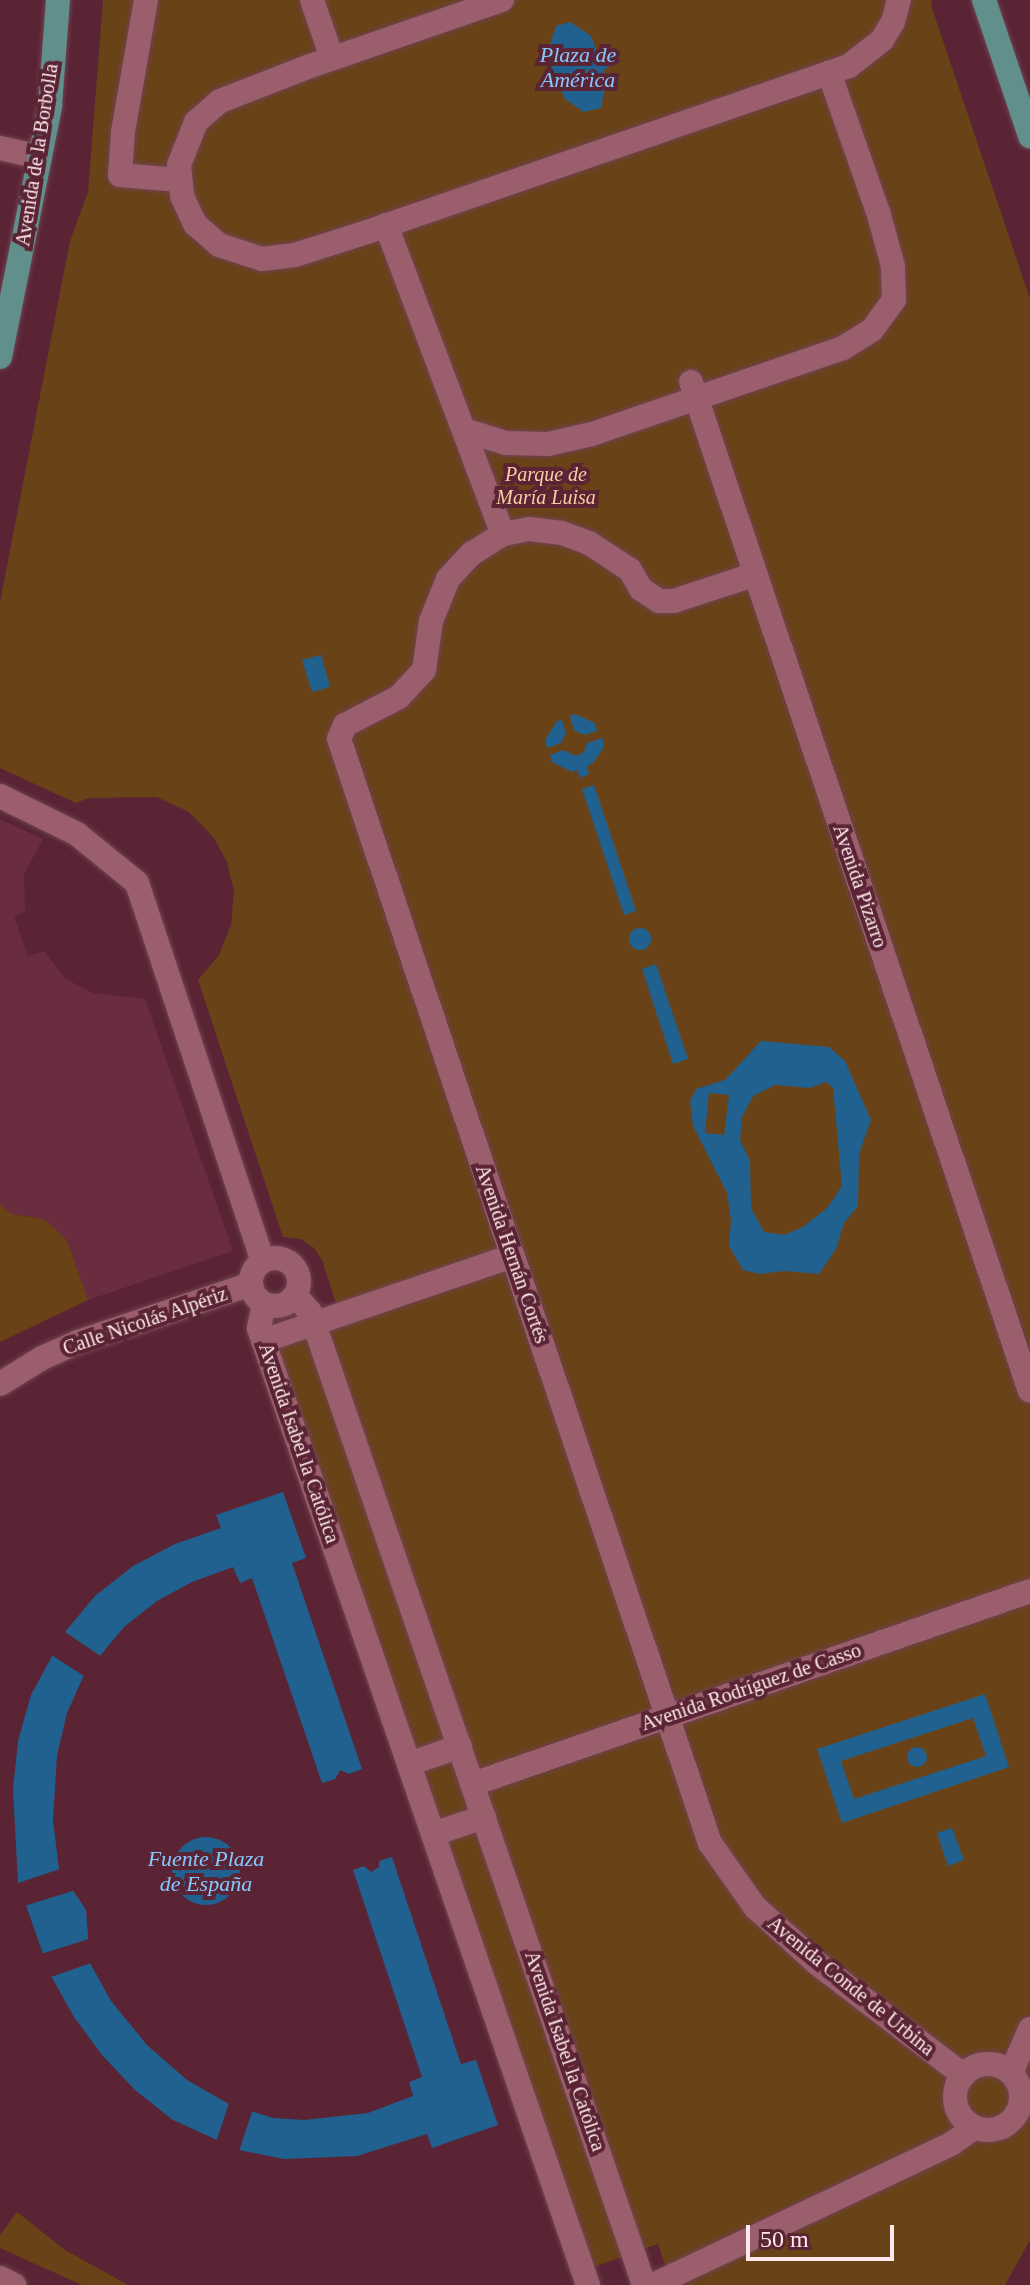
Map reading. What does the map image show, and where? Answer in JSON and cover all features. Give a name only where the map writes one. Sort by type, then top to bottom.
[{"type":"main road","name":"Avenida de la Borbolla","points":[[0,357],[50,106],[58,0]]},
{"type":"main road","points":[[984,0],[1030,136]]},
{"type":"street","points":[[146,0],[123,132],[120,175],[179,180]]},
{"type":"street","points":[[312,0],[332,58]]},
{"type":"street","points":[[502,0],[234,94],[196,122],[182,150],[179,180],[182,196],[195,224],[219,245],[262,259],[295,255],[829,72],[867,55],[882,40],[893,22],[899,0]]},
{"type":"street","points":[[464,430],[506,443],[548,444],[592,434],[693,389],[843,348],[872,330],[894,300],[893,266],[879,215],[829,72]]},
{"type":"street","points":[[0,148],[40,157]]},
{"type":"street","points":[[386,225],[503,534],[529,529],[562,533],[589,543],[630,570],[641,589],[659,601],[674,601],[753,575]]},
{"type":"street","name":"Avenida Pizarro","points":[[693,389],[753,575],[1030,1391]]},
{"type":"street","name":"Avenida Hernán Cortés","points":[[503,534],[472,553],[448,579],[431,621],[424,670],[399,697],[345,725],[339,739],[668,1716]]},
{"type":"street","points":[[0,796],[77,834],[137,883],[263,1261]]},
{"type":"street","points":[[263,1341],[513,1256]]},
{"type":"street","points":[[278,1258],[292,1266],[299,1280],[295,1295],[281,1305],[257,1294],[253,1271],[263,1261],[278,1258]]},
{"type":"street","name":"Avenida Isabel la Católica","points":[[257,1294],[263,1341],[433,1834]]},
{"type":"street","name":"Calle Nicolás Alpériz","points":[[0,1384],[42,1358],[78,1342],[257,1294]]},
{"type":"street","points":[[295,1295],[310,1312],[460,1746],[409,1764]]},
{"type":"street","name":"Avenida Rodríguez de Casso","points":[[473,1784],[1030,1591]]},
{"type":"street","name":"Avenida Conde de Urbina","points":[[668,1716],[710,1843],[755,1907],[818,1964],[963,2075]]},
{"type":"street","name":"Avenida Isabel la Católica","points":[[460,1746],[644,2285]]},
{"type":"street","points":[[484,1817],[433,1834],[588,2285]]},
{"type":"street","points":[[1011,2073],[1030,2029]]},
{"type":"street","points":[[981,2064],[992,2064],[1011,2073],[1017,2081],[1022,2101],[1022,2126],[995,2130],[974,2128],[957,2111],[956,2086],[963,2075],[981,2064]]},
{"type":"street","points":[[653,2285],[951,2144],[974,2128]]},
{"type":"street","points":[[0,2278],[14,2285]]},
{"type":"shaded area","points":[[0,819],[43,839],[24,874],[25,912],[14,916],[28,956],[44,951],[66,979],[93,993],[145,999],[233,1251],[88,1300],[67,1240],[44,1219],[12,1214],[0,1204]]},
{"type":"green space","name":"Parque de María Luisa","points":[[103,0],[932,0],[931,5],[1030,299],[1030,2240],[1005,2285],[672,2285],[658,2244],[571,2275],[248,1332],[336,1303],[322,1260],[314,1248],[301,1239],[283,1237],[198,980],[219,955],[231,925],[234,891],[227,862],[214,838],[189,812],[157,797],[89,798],[76,803],[0,768],[0,602],[70,241],[88,192]]},
{"type":"green space","points":[[0,1204],[12,1214],[44,1219],[67,1240],[88,1300],[0,1342]]},
{"type":"green space","points":[[17,2212],[65,2250],[128,2285],[82,2285],[0,2248],[0,2235]]},
{"type":"water","name":"Plaza de América","points":[[570,22],[591,36],[596,49],[607,52],[611,65],[604,70],[606,83],[601,108],[584,112],[565,99],[559,86],[551,86],[545,72],[552,67],[548,51],[556,26]]},
{"type":"water","points":[[321,655],[330,687],[312,692],[302,660]]},
{"type":"water","points":[[575,714],[595,723],[597,731],[584,735],[574,730],[570,716]]},
{"type":"water","points":[[562,720],[566,734],[561,743],[547,748],[545,740],[557,721]]},
{"type":"water","points":[[603,738],[604,747],[593,763],[587,766],[589,774],[580,778],[577,770],[572,772],[552,762],[550,755],[563,750],[576,756],[584,752],[587,743]]},
{"type":"water","points":[[594,785],[636,911],[624,915],[582,789]]},
{"type":"water","points":[[636,928],[644,928],[651,939],[644,950],[636,950],[629,943],[629,935]]},
{"type":"water","points":[[656,964],[688,1059],[673,1064],[642,969]]},
{"type":"water","points":[[761,1041],[829,1047],[845,1061],[871,1120],[859,1154],[858,1206],[844,1223],[836,1249],[819,1274],[785,1271],[760,1274],[743,1270],[729,1246],[731,1220],[727,1193],[693,1126],[690,1101],[696,1089],[725,1080]],"holes":[[[826,1082],[833,1088],[842,1186],[827,1208],[803,1227],[784,1235],[764,1232],[751,1208],[750,1161],[740,1140],[742,1117],[753,1096],[775,1085],[810,1088]],[[709,1093],[729,1095],[724,1135],[705,1133]]]},
{"type":"water","points":[[283,1492],[306,1558],[292,1563],[362,1769],[349,1774],[340,1770],[335,1779],[322,1783],[252,1578],[240,1583],[233,1567],[192,1582],[157,1601],[124,1627],[84,1675],[67,1713],[57,1755],[53,1820],[59,1869],[86,1910],[90,1963],[111,2001],[147,2045],[187,2080],[229,2104],[273,2118],[304,2120],[368,2113],[413,2096],[409,2082],[422,2077],[353,1870],[364,1866],[371,1872],[379,1867],[379,1861],[392,1857],[461,2064],[476,2060],[498,2125],[432,2148],[427,2134],[357,2156],[284,2159],[239,2150],[173,2120],[135,2090],[102,2055],[74,2017],[51,1976],[18,1883],[13,1789],[18,1741],[31,1695],[65,1632],[95,1596],[133,1566],[175,1544],[221,1528],[216,1515]]},
{"type":"water","points":[[985,1694],[1009,1767],[842,1823],[817,1749]],"holes":[[[973,1718],[986,1756],[854,1799],[841,1761]]]},
{"type":"water","points":[[917,1747],[924,1750],[927,1757],[924,1764],[917,1767],[910,1764],[907,1757],[910,1750]]},
{"type":"water","points":[[952,1828],[964,1860],[948,1866],[937,1833]]},
{"type":"water","name":"Fuente Plaza de España","points":[[206,1837],[230,1847],[240,1871],[230,1895],[206,1905],[182,1895],[172,1871],[182,1847]]},
{"type":"pier","points":[[62,1630],[102,1657],[87,1678],[47,1652]]},
{"type":"pier","points":[[63,1868],[76,1890],[24,1906],[15,1884]]},
{"type":"pier","points":[[92,1938],[94,1962],[48,1978],[41,1954]]},
{"type":"pier","points":[[230,2100],[253,2109],[238,2154],[215,2145]]}]
